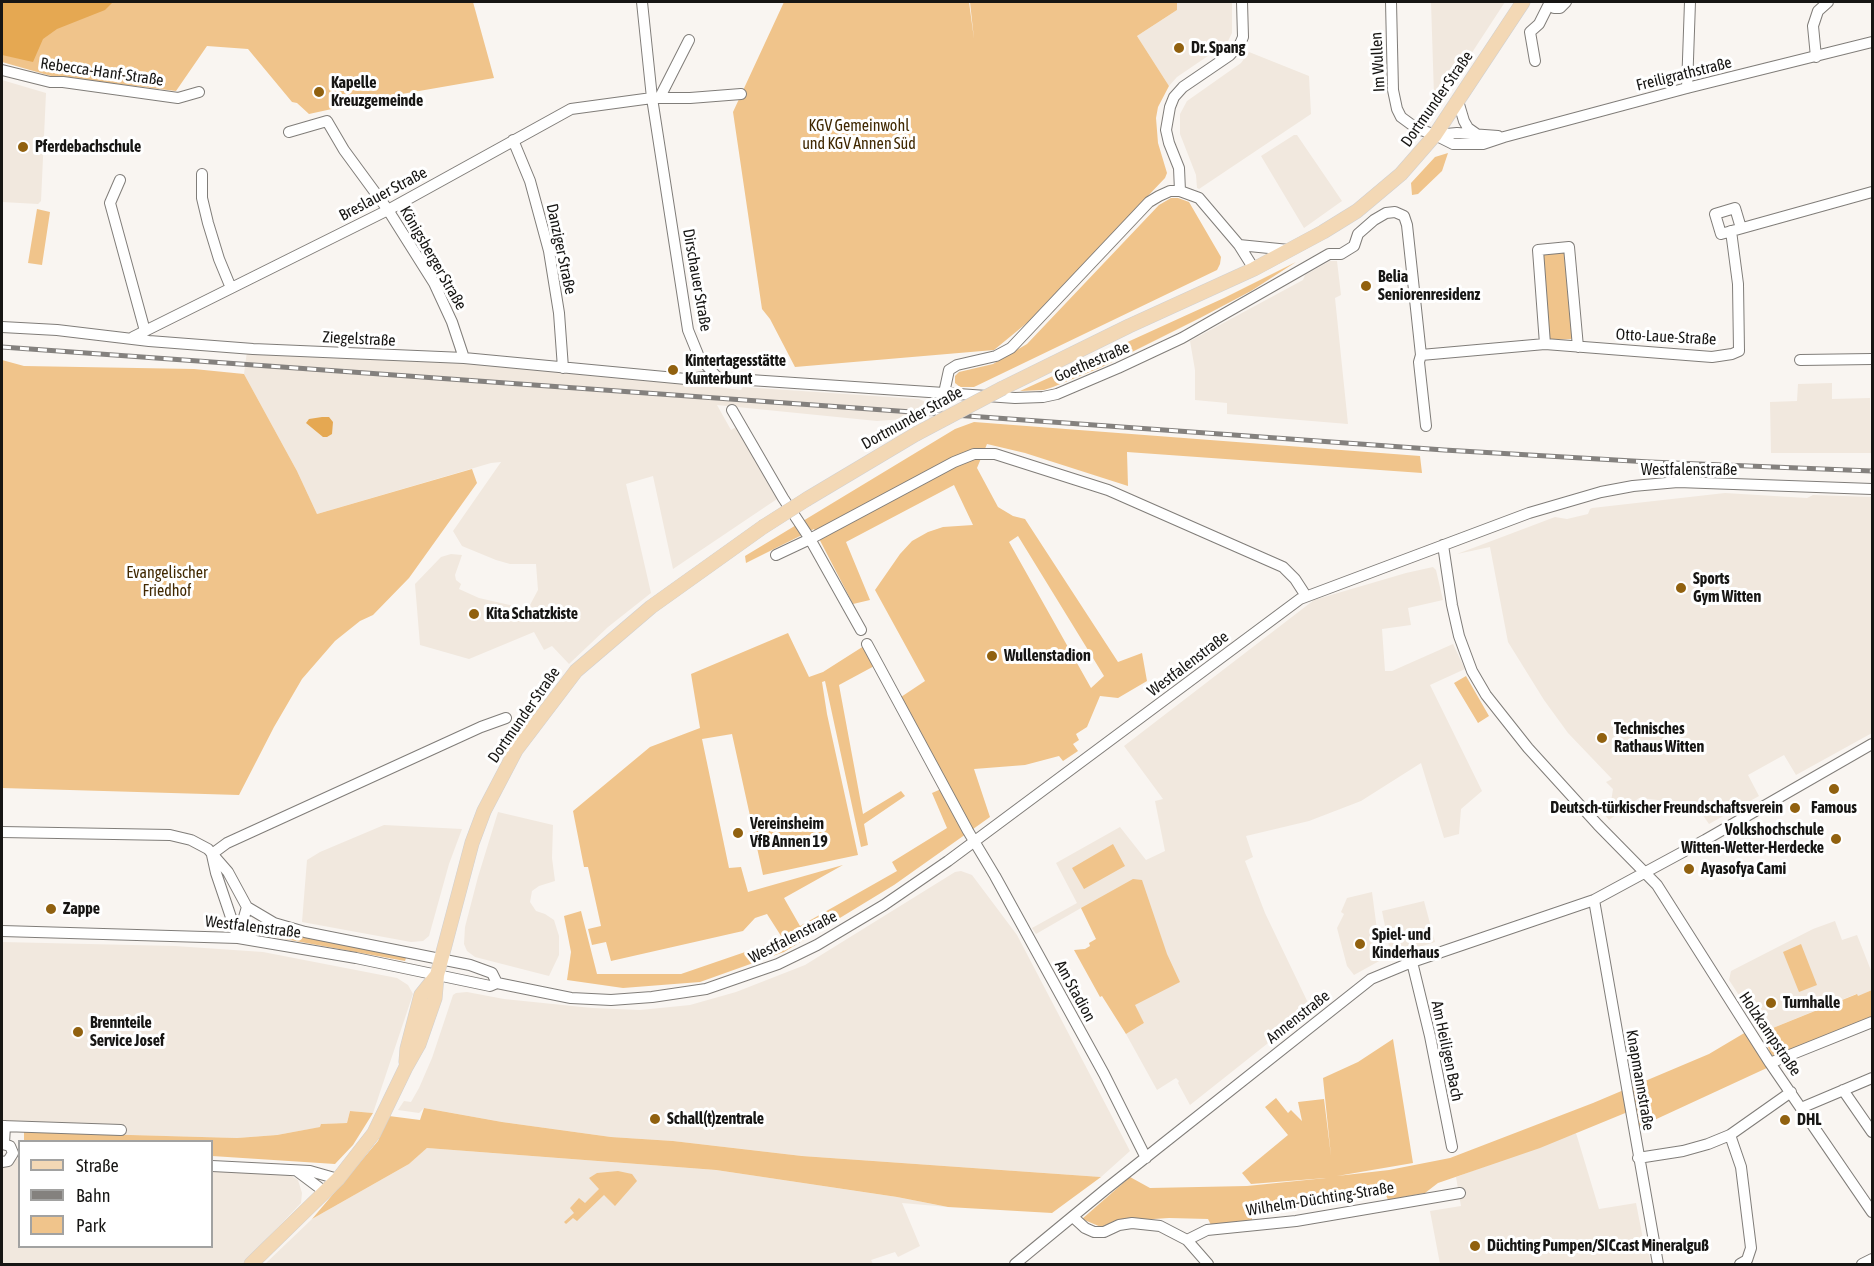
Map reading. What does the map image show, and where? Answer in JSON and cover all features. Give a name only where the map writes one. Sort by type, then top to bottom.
[{"type":"main road","name":"Dortmunder Straße","points":[[251,1264],[338,1179],[374,1133],[405,1067],[407,1049],[421,995],[437,975],[472,843],[482,816],[516,750],[576,671],[651,607],[763,527],[916,434],[1003,388],[1130,326],[1254,269],[1357,211],[1401,174],[1435,135],[1523,2]]},
{"type":"street","name":"Dirschauer Straße","points":[[642,2],[688,330],[699,357],[716,376]]},
{"type":"street","points":[[1180,191],[1179,168],[1166,130],[1170,107],[1174,97],[1183,87],[1230,55],[1240,44],[1243,37],[1242,2]]},
{"type":"street","name":"Im Wullen","points":[[1391,2],[1393,90],[1397,109],[1401,117],[1416,128],[1435,135]]},
{"type":"street","points":[[1535,62],[1530,32],[1539,24],[1550,2],[1554,8],[1560,8],[1566,2]]},
{"type":"street","points":[[1687,88],[1690,2]]},
{"type":"street","points":[[1816,57],[1813,26],[1818,11],[1828,2]]},
{"type":"street","points":[[689,40],[656,98],[741,94]]},
{"type":"street","name":"Freiligrathstraße","points":[[1435,135],[1453,144],[1483,144],[1504,136],[1687,88],[1872,42]]},
{"type":"street","name":"Rebecca-Hanf-Straße","points":[[2,70],[50,82],[178,98],[199,92]]},
{"type":"street","name":"Breslauer Straße","points":[[133,337],[388,210],[575,108],[656,98]]},
{"type":"street","points":[[1458,101],[1468,128],[1478,136]]},
{"type":"street","name":"Königsberger Straße","points":[[289,132],[327,121],[344,150],[388,210],[444,303],[464,358]]},
{"type":"street","name":"Freiligrathstraße","points":[[1435,135],[1457,132],[1478,136],[1504,136]]},
{"type":"street","name":"Danziger Straße","points":[[513,140],[530,181],[549,251],[556,292],[563,368]]},
{"type":"street","points":[[202,174],[202,198],[208,223],[219,260],[231,288]]},
{"type":"street","points":[[120,180],[110,203],[145,331]]},
{"type":"street","points":[[716,376],[944,393],[949,370],[957,365],[996,356],[1011,348],[1149,202],[1164,194],[1180,191],[1199,198],[1239,246],[1254,269]]},
{"type":"street","name":"Otto-Laue-Straße","points":[[1421,356],[1545,344],[1712,357],[1739,351],[1736,229],[1872,192]]},
{"type":"street","name":"Goethestraße","points":[[944,393],[1015,398],[1044,397],[1056,394],[1119,368],[1182,338],[1329,254],[1341,254],[1354,246],[1358,234],[1374,220],[1386,213],[1395,212],[1404,216],[1407,225],[1426,426]]},
{"type":"street","points":[[1239,246],[1289,250]]},
{"type":"street","points":[[1545,344],[1538,250],[1569,247],[1578,347]]},
{"type":"street","name":"Ziegelstraße","points":[[2,327],[253,349],[464,358],[686,379],[716,376]]},
{"type":"street","points":[[1800,360],[1872,359]]},
{"type":"street","points":[[732,411],[861,630]]},
{"type":"street","points":[[776,555],[807,535],[954,462],[974,454],[995,454],[1108,490],[1283,567],[1306,596]]},
{"type":"street","name":"Westfalenstraße","points":[[2,931],[238,938],[344,956],[490,986],[497,983],[571,998],[611,1000],[681,993],[731,982],[767,969],[817,945],[884,905],[1160,704],[1294,602],[1306,596],[1568,500],[1633,486],[1678,482],[1872,489]]},
{"type":"street","name":"Holzkampstraße","points":[[1443,545],[1451,597],[1464,650],[1472,671],[1486,695],[1528,748],[1657,885],[1770,1063],[1870,1204]]},
{"type":"street","points":[[867,644],[973,841]]},
{"type":"street","points":[[212,855],[227,843],[481,726],[506,718]]},
{"type":"street","name":"Annenstraße","points":[[1015,1264],[1371,979],[1412,962],[1594,900],[1872,744]]},
{"type":"street","points":[[2,832],[170,835],[201,845],[228,872],[247,907],[238,938]]},
{"type":"street","name":"Am Stadion","points":[[973,841],[995,876],[1098,1064],[1146,1158]]},
{"type":"street","points":[[212,855],[238,938]]},
{"type":"street","name":"Knapmannstraße","points":[[1594,900],[1658,1264]]},
{"type":"street","name":"Westfalenstraße","points":[[247,907],[274,923],[304,932],[442,959],[492,973],[497,983]]},
{"type":"street","points":[[238,938],[274,923]]},
{"type":"street","name":"Am Heiligen Bach","points":[[1412,962],[1430,1036],[1452,1147]]},
{"type":"street","points":[[1770,1063],[1872,1022]]},
{"type":"street","points":[[1801,1108],[1872,1078]]},
{"type":"street","points":[[1843,1090],[1872,1132]]},
{"type":"street","points":[[1638,1158],[1683,1151],[1730,1135],[1791,1092]]},
{"type":"street","points":[[2,1162],[8,1161],[16,1153],[3,1144],[4,1126],[121,1130]]},
{"type":"street","points":[[1730,1135],[1741,1167],[1752,1248],[1747,1260],[1740,1264]]},
{"type":"street","points":[[213,1166],[310,1172],[338,1179]]},
{"type":"street","points":[[297,1171],[325,1192]]},
{"type":"street","name":"Wilhelm-Düchting-Straße","points":[[1186,1240],[1208,1230],[1296,1221],[1460,1193]]},
{"type":"street","points":[[1073,1217],[1085,1228],[1094,1232],[1104,1232],[1125,1224],[1145,1223],[1167,1228],[1186,1240],[1208,1264]]},
{"type":"street","points":[[1862,1264],[1872,1259]]},
{"type":"shaded area","points":[[2,2],[113,2],[105,10],[57,29],[43,39],[33,62],[2,55]]},
{"type":"shaded area","name":"Dr. Spang","points":[[1177,2],[1232,2],[1232,33],[1227,43],[1177,77],[1169,86],[1137,36],[1177,10]]},
{"type":"shaded area","points":[[1431,2],[1505,2],[1441,100],[1434,96]]},
{"type":"shaded area","points":[[1249,52],[1309,76],[1311,114],[1199,189],[1180,134],[1180,114],[1187,101],[1241,63]]},
{"type":"shaded area","name":"Pferdebachschule","points":[[2,80],[46,93],[41,201],[38,204],[2,202]]},
{"type":"shaded area","points":[[1297,135],[1342,201],[1304,228],[1261,156]]},
{"type":"shaded area","points":[[1330,261],[1337,261],[1341,295],[1335,298],[1348,424],[1227,414],[1227,403],[1195,400],[1195,370],[1190,341],[1303,280],[1305,275]]},
{"type":"shaded area","points":[[247,351],[479,364],[629,376],[741,390],[743,387],[919,399],[963,419],[921,417],[913,420],[877,421],[717,405],[731,430],[736,427],[777,499],[673,569],[653,476],[626,484],[651,593],[608,627],[569,664],[552,646],[544,650],[534,632],[469,659],[420,645],[415,584],[441,557],[451,554],[462,555],[455,575],[456,580],[461,584],[459,589],[479,598],[514,606],[522,620],[538,590],[536,564],[510,564],[496,560],[462,546],[453,531],[501,462],[317,514],[297,471],[244,374]]},
{"type":"shaded area","points":[[1832,383],[1832,399],[1870,398],[1871,453],[1771,453],[1770,402],[1797,401],[1798,384]]},
{"type":"shaded area","points":[[329,417],[333,422],[332,434],[327,437],[323,437],[306,423],[309,419]]},
{"type":"shaded area","points":[[1725,493],[1807,498],[1813,495],[1872,497],[1872,733],[1796,775],[1784,755],[1748,775],[1759,796],[1709,824],[1695,804],[1639,798],[1609,820],[1601,811],[1611,802],[1613,789],[1606,782],[1612,779],[1568,733],[1544,700],[1508,642],[1490,547],[1457,554],[1555,517],[1567,519],[1588,514],[1592,508]]},
{"type":"shaded area","points":[[1433,567],[1436,570],[1443,600],[1408,608],[1411,625],[1382,629],[1385,671],[1392,671],[1453,644],[1465,669],[1430,685],[1482,791],[1461,809],[1459,834],[1444,838],[1421,763],[1361,801],[1309,821],[1246,836],[1253,857],[1245,861],[1265,913],[1311,1009],[1190,1105],[1176,1078],[1157,1090],[1126,1034],[1144,1023],[1081,908],[1036,934],[1032,928],[1077,903],[1056,863],[1120,827],[1146,860],[1165,851],[1155,801],[1163,799],[1124,746],[1314,600]]},
{"type":"shaded area","points":[[498,812],[553,825],[552,858],[555,881],[532,891],[530,902],[536,911],[554,920],[559,936],[559,955],[549,976],[475,957],[467,951],[464,944],[465,927]]},
{"type":"shaded area","points":[[384,825],[462,829],[449,864],[429,936],[423,941],[411,942],[302,922],[307,860],[320,852]]},
{"type":"shaded area","points":[[961,871],[972,875],[1017,935],[1130,1151],[1101,1177],[802,1156],[673,1141],[611,1137],[502,1122],[424,1108],[419,1113],[398,1110],[404,1101],[411,1102],[419,1088],[432,1058],[453,995],[456,993],[467,992],[504,999],[592,1008],[640,1010],[690,1005],[736,992],[805,965],[955,872]]},
{"type":"shaded area","name":"Spiel- und Kinderhaus","points":[[1372,892],[1381,960],[1354,975],[1347,966],[1337,928],[1344,914],[1341,912],[1347,898]]},
{"type":"shaded area","points":[[1424,901],[1435,942],[1391,956],[1382,911]]},
{"type":"shaded area","points":[[1835,921],[1842,940],[1857,935],[1872,973],[1872,990],[1857,997],[1856,994],[1763,1032],[1729,980],[1731,971],[1813,929]]},
{"type":"shaded area","points":[[2,942],[175,946],[263,952],[397,978],[408,985],[413,994],[373,1113],[350,1111],[347,1123],[321,1124],[321,1127],[277,1135],[237,1138],[56,1133],[57,1126],[2,1121]]},
{"type":"shaded area","points":[[1576,1133],[1599,1209],[1636,1203],[1645,1249],[1648,1249],[1651,1264],[1440,1264],[1430,1211],[1461,1206],[1456,1177]]},
{"type":"shaded area","points":[[427,1148],[716,1170],[897,1197],[948,1207],[902,1203],[920,1246],[898,1257],[895,1252],[871,1260],[873,1264],[265,1264],[312,1219],[409,1164]]},
{"type":"shaded area","points":[[2,1158],[18,1159],[18,1248],[213,1248],[213,1168],[285,1172],[298,1180],[302,1193],[301,1203],[243,1264],[2,1264]]},
{"type":"green space","points":[[2,2],[473,2],[494,78],[396,95],[309,114],[297,103],[292,102],[248,49],[207,46],[176,91],[51,76],[2,62]]},
{"type":"green space","name":"KGV Gemeinwohl und KGV Annen Süd","points":[[784,2],[969,2],[974,39],[970,2],[1177,2],[1177,10],[1137,36],[1169,86],[1158,107],[1156,118],[1158,143],[1167,173],[1165,178],[1028,322],[994,350],[795,367],[770,319],[762,309],[733,112]]},
{"type":"green space","points":[[1448,153],[1442,171],[1418,194],[1412,195],[1411,183],[1435,157]]},
{"type":"green space","points":[[1171,198],[1189,202],[1221,257],[1217,270],[974,387],[960,387],[955,383],[955,376],[959,372],[993,364],[1027,344],[1159,205]]},
{"type":"green space","points":[[37,209],[50,212],[42,265],[28,263]]},
{"type":"green space","points":[[1564,252],[1567,257],[1575,335],[1571,339],[1551,340],[1547,336],[1543,254]]},
{"type":"green space","points":[[1296,262],[1251,291],[1102,367],[1044,390],[1020,391],[1224,298]]},
{"type":"green space","name":"Evangelischer Friedhof","points":[[2,360],[24,366],[194,369],[244,374],[297,471],[317,514],[472,469],[477,483],[409,578],[373,615],[360,621],[335,641],[302,679],[239,795],[2,788]]},
{"type":"green space","points":[[974,422],[1420,456],[1422,473],[1127,452],[1128,486],[1025,453],[987,444],[977,468],[998,507],[1013,516],[1025,519],[1118,662],[1142,653],[1147,681],[1118,698],[1100,696],[1087,727],[1076,734],[1079,740],[1073,744],[1078,751],[1063,761],[1059,756],[1025,765],[974,769],[990,817],[894,885],[784,952],[700,982],[623,988],[567,980],[571,952],[564,916],[581,911],[597,974],[681,974],[783,939],[767,914],[755,918],[743,931],[611,961],[606,942],[592,945],[588,929],[601,926],[588,867],[584,867],[573,811],[650,747],[700,728],[691,674],[788,633],[809,677],[823,672],[867,644],[878,664],[839,685],[863,814],[901,791],[905,796],[864,824],[868,845],[861,847],[825,681],[822,682],[858,855],[763,875],[732,734],[702,739],[729,868],[741,867],[748,892],[843,865],[784,898],[800,926],[897,871],[892,862],[947,828],[932,793],[948,786],[901,697],[925,681],[875,590],[912,541],[943,527],[973,525],[954,485],[846,542],[870,600],[853,604],[814,529],[746,563],[745,556],[955,429]],"holes":[[[1018,536],[1104,676],[1091,688],[1009,542]]]},
{"type":"green space","points":[[1466,676],[1489,716],[1478,723],[1454,683]]},
{"type":"green space","points":[[1113,844],[1125,866],[1084,889],[1072,868]]},
{"type":"green space","points":[[1133,879],[1142,880],[1167,954],[1180,982],[1135,1005],[1144,1023],[1126,1034],[1102,996],[1100,997],[1074,950],[1085,949],[1096,939],[1081,908]]},
{"type":"green space","points":[[277,931],[407,955],[405,961],[257,934]]},
{"type":"green space","points":[[1801,944],[1817,985],[1799,992],[1783,952]]},
{"type":"green space","points":[[1872,990],[1872,1017],[1772,1059],[1763,1032]]},
{"type":"green space","points":[[1746,1032],[1769,1067],[1637,1128],[1635,1109],[1540,1148],[1438,1183],[1425,1193],[1388,1200],[1386,1195],[1252,1215],[1252,1221],[1211,1225],[1208,1219],[1169,1218],[1123,1221],[1101,1227],[1082,1219],[1130,1177],[1150,1188],[1247,1186],[1326,1178],[1251,1184],[1242,1173],[1288,1135],[1265,1107],[1276,1098],[1288,1113],[1291,1110],[1302,1121],[1298,1102],[1324,1099],[1331,1156],[1323,1078],[1358,1062],[1393,1039],[1413,1163],[1337,1176],[1389,1170],[1450,1158],[1593,1103],[1709,1054]]},
{"type":"green space","points":[[424,1108],[502,1122],[611,1137],[673,1141],[802,1156],[1101,1177],[1052,1213],[948,1207],[897,1197],[716,1170],[427,1148],[409,1164],[312,1219],[378,1141],[389,1116],[420,1120]]},
{"type":"green space","points":[[350,1111],[373,1113],[353,1145],[335,1164],[213,1156],[213,1140],[24,1140],[24,1132],[237,1138],[277,1135],[320,1127],[321,1124],[347,1123]]},
{"type":"green space","points":[[618,1171],[632,1174],[637,1181],[615,1206],[604,1195],[577,1221],[573,1218],[566,1224],[564,1222],[574,1213],[570,1208],[579,1198],[585,1203],[599,1189],[589,1178],[597,1173]]},
{"type":"railway","points":[[2,347],[1444,450],[1650,462],[1872,471]]},
{"type":"place","name":"Dr. Spang","points":[[1179,48]]},
{"type":"place","name":"Kapelle Kreuzgemeinde","points":[[319,92]]},
{"type":"place","name":"Pferdebachschule","points":[[23,147]]},
{"type":"place","name":"Belia Seniorenresidenz","points":[[1366,286]]},
{"type":"place","name":"Kintertagesstätte Kunterbunt","points":[[673,370]]},
{"type":"place","name":"Sports Gym Witten","points":[[1681,588]]},
{"type":"place","name":"Kita Schatzkiste","points":[[474,614]]},
{"type":"place","name":"Wullenstadion","points":[[992,656]]},
{"type":"place","name":"Technisches Rathaus Witten","points":[[1602,738]]},
{"type":"place","name":"Famous","points":[[1834,789]]},
{"type":"place","name":"Deutsch-türkischer Freundschaftsverein","points":[[1795,808]]},
{"type":"place","name":"Vereinsheim VfB Annen 19","points":[[738,833]]},
{"type":"place","name":"Volkshochschule Witten-Wetter-Herdecke","points":[[1836,839]]},
{"type":"place","name":"Ayasofya Cami","points":[[1689,869]]},
{"type":"place","name":"Zappe","points":[[51,909]]},
{"type":"place","name":"Spiel- und Kinderhaus","points":[[1360,944]]},
{"type":"place","name":"Turnhalle","points":[[1771,1003]]},
{"type":"place","name":"Brennteile Service Josef","points":[[78,1032]]},
{"type":"place","name":"Schall(t)zentrale","points":[[655,1119]]},
{"type":"place","name":"DHL","points":[[1785,1120]]},
{"type":"place","name":"Düchting Pumpen/SICcast Mineralguß","points":[[1475,1246]]}]
